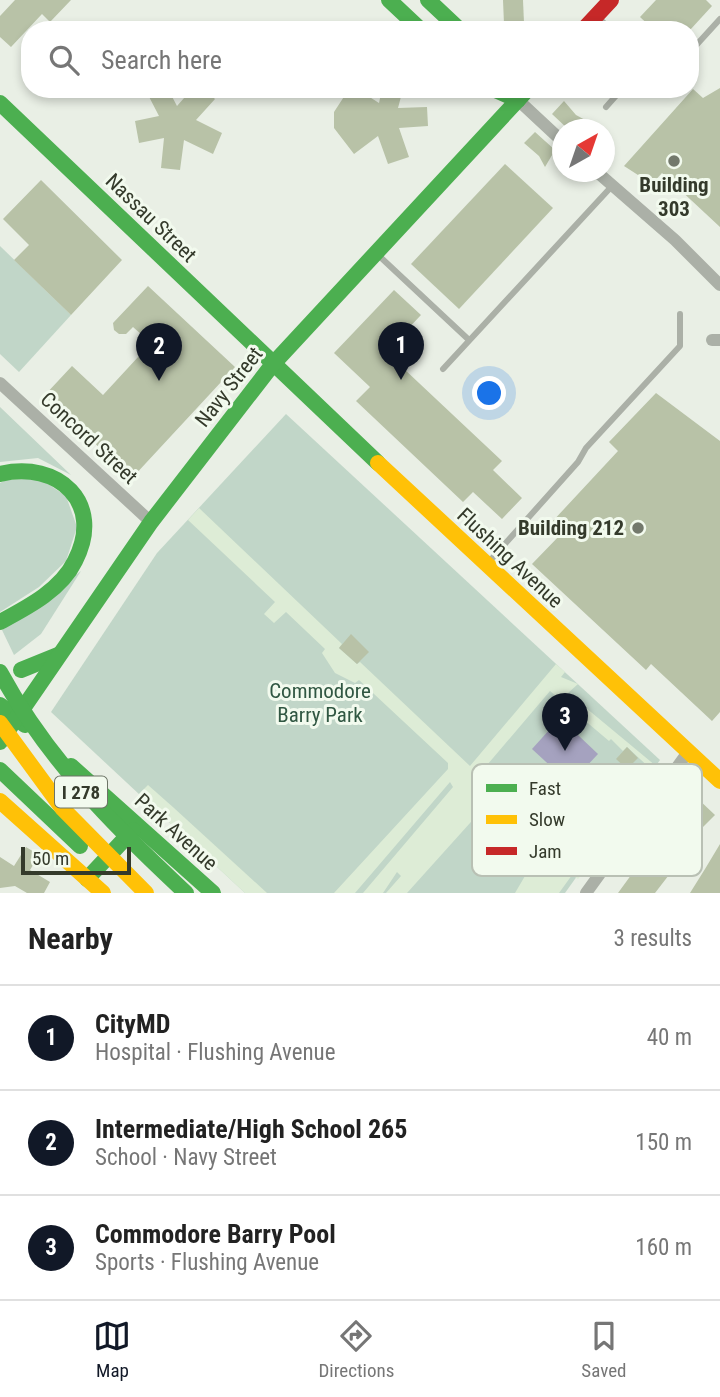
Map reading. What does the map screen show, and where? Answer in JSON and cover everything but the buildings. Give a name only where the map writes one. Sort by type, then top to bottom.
[{"type":"main road","points":[[389,0],[411,21]]},
{"type":"main road","points":[[428,0],[450,21]]},
{"type":"main road","points":[[591,21],[611,0]]},
{"type":"main road","name":"Navy Street","points":[[0,742],[151,522],[273,364],[515,98]]},
{"type":"main road","name":"Nassau Street","points":[[0,103],[273,364]]},
{"type":"main road","name":"Flushing Avenue","points":[[273,364],[701,764]]},
{"type":"main road","points":[[0,474],[29,468],[55,475],[76,495],[82,508],[85,533],[80,553],[68,572],[39,598],[0,622]]},
{"type":"main road","points":[[21,670],[60,654]]},
{"type":"main road","name":"I 278","points":[[0,672],[31,727],[69,779],[109,822],[186,893]]},
{"type":"main road","name":"Park Avenue","points":[[0,705],[18,718],[213,893]]},
{"type":"main road","name":"I 278","points":[[0,723],[64,809],[146,893]]},
{"type":"main road","name":"Flushing Avenue","points":[[702,765],[720,781]]},
{"type":"main road","points":[[0,771],[102,866],[137,893]]},
{"type":"main road","points":[[0,801],[7,815],[103,893]]},
{"type":"main road","points":[[87,879],[137,825]]},
{"type":"street","points":[[523,98],[552,130]]},
{"type":"street","points":[[608,182],[675,240],[720,285]]},
{"type":"street","name":"Concord Street","points":[[0,383],[151,522]]},
{"type":"street","points":[[679,764],[688,752]]},
{"type":"street","points":[[586,893],[598,876]]},
{"type":"lane","points":[[596,16],[601,21]]},
{"type":"lane","points":[[699,42],[720,19]]},
{"type":"lane","points":[[606,107],[614,98]]},
{"type":"lane","points":[[443,369],[612,186]]},
{"type":"lane","points":[[376,253],[469,340]]},
{"type":"lane","points":[[487,564],[578,462],[586,448],[680,346],[680,314]]},
{"type":"green space","points":[[0,246],[71,315],[19,372],[0,354]]},
{"type":"green space","points":[[0,407],[71,475],[38,458],[0,462]]},
{"type":"green space","name":"Commodore Barry Park","points":[[286,414],[660,760],[657,764],[472,764],[472,876],[577,876],[565,893],[245,893],[51,712],[157,553]]},
{"type":"green space","points":[[39,478],[66,496],[77,527],[66,561],[39,587],[0,612],[0,483],[6,480]]},
{"type":"green space","points":[[81,571],[41,634],[14,655],[2,630]]},
{"type":"shaded area","points":[[199,508],[342,644],[339,648],[357,664],[360,662],[470,766],[556,664],[565,672],[561,677],[578,684],[568,693],[654,764],[645,764],[627,747],[623,751],[550,691],[488,764],[472,764],[472,821],[407,893],[386,893],[401,876],[397,872],[383,893],[363,893],[453,787],[450,782],[355,893],[334,893],[448,769],[448,763],[359,680],[355,683],[335,673],[322,653],[325,649],[286,612],[274,623],[264,614],[275,602],[188,520]]},
{"type":"shaded area","points":[[560,718],[598,754],[589,764],[548,764],[532,749]]},
{"type":"shaded area","points":[[148,785],[267,893],[245,893],[139,794]]},
{"type":"shaded area","points":[[525,876],[571,876],[559,893],[515,893]]},
{"type":"traffic: fast","points":[[389,0],[411,21]]},
{"type":"traffic: fast","points":[[428,0],[450,21]]},
{"type":"traffic: fast","points":[[513,98],[518,100]]},
{"type":"traffic: fast","points":[[0,742],[151,522],[273,364],[520,98]]},
{"type":"traffic: fast","points":[[0,103],[378,463]]},
{"type":"traffic: fast","points":[[0,474],[21,471],[57,480],[70,490],[80,504],[84,521],[83,540],[75,561],[61,581],[43,597],[0,622]]},
{"type":"traffic: fast","points":[[21,670],[58,655]]},
{"type":"traffic: fast","points":[[0,672],[39,734],[84,790],[186,893]]},
{"type":"traffic: fast","points":[[0,705],[25,725]]},
{"type":"traffic: fast","points":[[71,766],[213,893]]},
{"type":"traffic: fast","points":[[0,770],[80,846]]},
{"type":"traffic: fast","points":[[87,879],[133,830]]},
{"type":"traffic: slow","points":[[378,463],[702,764]]},
{"type":"traffic: slow","points":[[0,723],[63,809],[146,893]]},
{"type":"traffic: slow","points":[[702,764],[720,781]]},
{"type":"traffic: slow","points":[[0,801],[103,893]]},
{"type":"traffic: jam","points":[[591,21],[611,0]]},
{"type":"place","name":"Building 303","points":[[674,161]]},
{"type":"place","name":"CityMD","points":[[401,380]]},
{"type":"place","name":"Intermediate/High School 265","points":[[159,381]]},
{"type":"place","name":"Building 212","points":[[638,528]]},
{"type":"place","name":"Commodore Barry Pool","points":[[565,751]]}]
